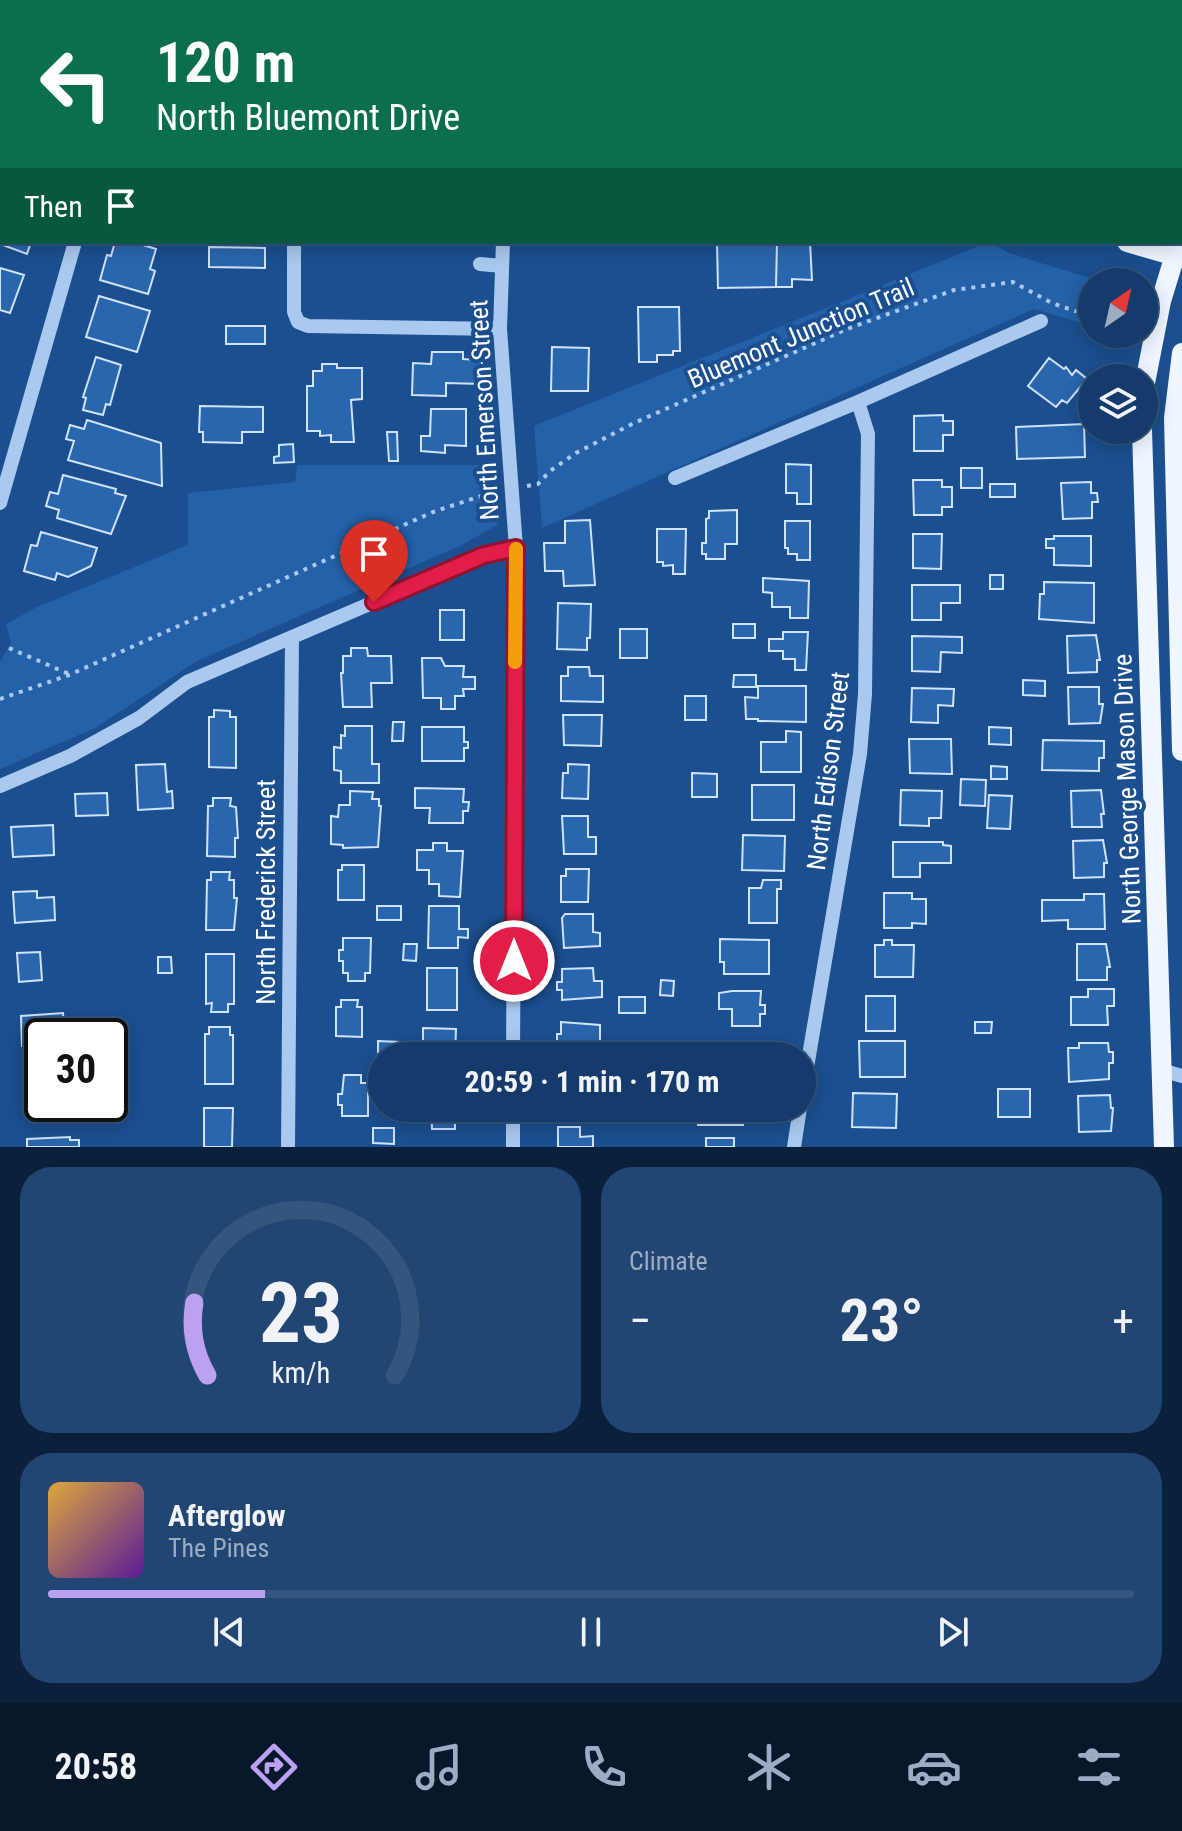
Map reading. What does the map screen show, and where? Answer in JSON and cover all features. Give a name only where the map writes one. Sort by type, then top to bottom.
[{"type":"main road","points":[[1144,244],[1179,248],[1161,301],[1149,364]]},
{"type":"main road","points":[[1182,353],[1174,418],[1182,751]]},
{"type":"main road","name":"North George Mason Drive","points":[[1142,444],[1164,1147]]},
{"type":"street","points":[[0,503],[74,244]]},
{"type":"street","points":[[294,244],[294,312],[298,322],[308,326],[500,329]]},
{"type":"street","name":"North Emerson Street","points":[[503,244],[500,329],[516,548],[513,1042]]},
{"type":"street","points":[[480,264],[502,266]]},
{"type":"street","points":[[675,478],[1041,321]]},
{"type":"street","name":"North Edison Street","points":[[811,1042],[860,754],[865,694],[868,434],[858,402]]},
{"type":"street","points":[[0,786],[70,756],[139,718],[187,682],[484,555],[516,548]]},
{"type":"street","name":"North Frederick Street","points":[[288,1147],[292,637]]},
{"type":"street","points":[[1161,1070],[1182,1076]]},
{"type":"street","points":[[513,1122],[513,1147]]},
{"type":"street","points":[[794,1147],[798,1122]]},
{"type":"path","name":"Bluemont Junction Trail","points":[[538,484],[550,471],[576,453],[634,423],[847,329],[954,290],[1013,282],[1052,303],[1078,310]]},
{"type":"path","points":[[0,699],[69,675],[433,512],[487,492],[499,491]]},
{"type":"path","points":[[9,648],[69,675]]},
{"type":"shaded area","points":[[984,244],[993,244],[1009,253],[1078,274],[1078,322],[1034,309],[542,528],[534,426]]},
{"type":"shaded area","points":[[297,465],[496,465],[499,491],[497,525],[460,546],[197,661],[95,728],[0,769],[0,662],[11,643],[6,624],[37,607],[188,545],[188,493],[295,482]]},
{"type":"building","points":[[0,244],[30,244],[27,254]]},
{"type":"building","points":[[114,244],[140,244],[156,249],[150,269],[155,271],[148,294],[100,280],[107,255],[111,256]]},
{"type":"building","points":[[717,244],[777,244],[776,287],[718,288]]},
{"type":"building","points":[[777,244],[810,244],[812,280],[792,279],[792,287],[776,287]]},
{"type":"building","points":[[209,247],[265,248],[265,268],[209,267]]},
{"type":"building","points":[[0,268],[24,275],[10,313],[0,310]]},
{"type":"building","points":[[99,296],[150,311],[137,352],[86,337]]},
{"type":"building","points":[[638,307],[679,307],[680,351],[673,351],[673,355],[657,355],[657,362],[639,362]]},
{"type":"building","points":[[226,326],[265,326],[265,344],[226,344]]},
{"type":"building","points":[[552,347],[589,348],[588,391],[551,391]]},
{"type":"building","points":[[432,352],[463,352],[463,359],[482,360],[482,384],[446,383],[446,396],[412,395],[413,363],[431,364]]},
{"type":"building","points":[[96,357],[121,365],[110,405],[106,404],[103,415],[83,410],[86,398],[83,397]]},
{"type":"building","points":[[1049,358],[1064,369],[1066,367],[1072,375],[1076,370],[1078,372],[1078,390],[1067,403],[1062,400],[1056,407],[1028,386]]},
{"type":"building","points":[[322,364],[337,364],[337,368],[362,368],[362,399],[351,400],[354,442],[331,442],[331,435],[320,436],[320,431],[307,431],[307,386],[313,386],[313,371],[322,371]]},
{"type":"building","points":[[200,406],[263,407],[263,432],[242,432],[242,443],[203,442],[203,432],[199,432]]},
{"type":"building","points":[[431,409],[466,409],[466,446],[445,445],[445,453],[421,451],[421,436],[430,436]]},
{"type":"building","points":[[943,415],[943,421],[953,421],[953,435],[943,435],[943,451],[914,451],[914,416]]},
{"type":"building","points":[[87,420],[161,443],[162,486],[68,460],[74,441],[66,439],[70,425],[84,429]]},
{"type":"building","points":[[1078,424],[1078,444],[1085,444],[1085,457],[1017,459],[1016,427]]},
{"type":"building","points":[[387,432],[397,432],[398,461],[389,461]]},
{"type":"building","points":[[293,444],[294,462],[274,463],[274,457],[279,456],[279,445]]},
{"type":"building","points":[[786,464],[811,465],[811,504],[797,504],[797,493],[786,493]]},
{"type":"building","points":[[961,468],[982,468],[982,488],[961,488]]},
{"type":"building","points":[[63,475],[116,489],[115,493],[126,496],[111,534],[57,518],[59,510],[46,506],[50,492],[58,494]]},
{"type":"building","points":[[913,480],[942,480],[942,487],[952,487],[952,507],[942,507],[942,515],[914,515]]},
{"type":"building","points":[[1091,482],[1091,493],[1097,493],[1098,502],[1092,502],[1092,518],[1063,519],[1061,483]]},
{"type":"building","points":[[990,484],[1015,484],[1015,497],[990,497]]},
{"type":"building","points":[[737,510],[737,544],[725,544],[725,559],[706,559],[706,554],[702,554],[702,543],[706,543],[709,511]]},
{"type":"building","points":[[590,520],[595,585],[564,586],[563,571],[545,571],[544,543],[565,543],[565,521]]},
{"type":"building","points":[[785,521],[810,521],[810,560],[797,560],[797,554],[788,554],[788,548],[785,548]]},
{"type":"building","points":[[657,529],[686,529],[685,574],[673,574],[673,565],[663,566],[663,562],[657,562]]},
{"type":"building","points":[[41,532],[97,548],[91,566],[68,577],[57,573],[55,580],[24,571],[31,545],[37,546]]},
{"type":"building","points":[[913,534],[942,534],[941,569],[913,568]]},
{"type":"building","points":[[1054,536],[1091,536],[1091,566],[1054,565],[1054,548],[1046,548],[1046,539],[1054,539]]},
{"type":"building","points":[[990,575],[1003,575],[1003,589],[990,589]]},
{"type":"building","points":[[763,578],[809,581],[808,618],[790,618],[790,607],[772,607],[772,593],[763,592]]},
{"type":"building","points":[[1044,582],[1094,583],[1094,623],[1039,619]]},
{"type":"building","points":[[912,585],[960,585],[960,603],[941,603],[941,620],[912,620]]},
{"type":"building","points":[[558,603],[591,604],[587,650],[557,649]]},
{"type":"building","points":[[440,610],[464,610],[464,640],[440,640]]},
{"type":"building","points":[[733,624],[755,624],[755,638],[733,638]]},
{"type":"building","points":[[620,629],[647,629],[647,658],[620,658]]},
{"type":"building","points":[[783,632],[808,632],[806,670],[795,670],[795,659],[783,659],[783,651],[769,651],[769,639],[783,639]]},
{"type":"building","points":[[1096,635],[1100,660],[1097,660],[1097,672],[1068,673],[1067,636]]},
{"type":"building","points":[[912,636],[962,637],[962,653],[941,652],[940,672],[912,671]]},
{"type":"building","points":[[351,648],[367,648],[368,656],[391,656],[392,683],[371,683],[372,707],[343,707],[343,656],[351,656]]},
{"type":"building","points":[[422,658],[441,658],[445,666],[464,666],[463,677],[475,677],[475,689],[463,689],[464,696],[455,696],[455,709],[441,709],[441,698],[423,698]]},
{"type":"building","points":[[568,667],[589,667],[590,676],[603,676],[603,702],[561,701],[561,676],[568,676]]},
{"type":"building","points":[[734,675],[756,675],[756,687],[733,687]]},
{"type":"building","points":[[1023,680],[1045,681],[1045,696],[1023,695]]},
{"type":"building","points":[[758,686],[806,686],[806,722],[746,719],[745,697],[758,698]]},
{"type":"building","points":[[1068,687],[1099,687],[1099,704],[1103,704],[1100,723],[1069,724]]},
{"type":"building","points":[[912,688],[954,689],[953,706],[938,705],[938,723],[911,722]]},
{"type":"building","points":[[685,696],[706,696],[706,720],[685,720]]},
{"type":"building","points":[[214,710],[230,711],[230,717],[236,717],[236,768],[209,767],[209,717],[214,717]]},
{"type":"building","points":[[563,715],[602,715],[601,746],[564,745]]},
{"type":"building","points":[[393,722],[404,722],[403,741],[392,741]]},
{"type":"building","points":[[345,726],[372,726],[372,764],[379,764],[379,783],[341,783],[341,771],[334,770],[334,747],[341,748]]},
{"type":"building","points":[[422,727],[464,727],[464,742],[468,742],[468,748],[464,748],[464,761],[422,761]]},
{"type":"building","points":[[989,727],[1011,728],[1011,745],[989,744]]},
{"type":"building","points":[[786,731],[801,732],[801,772],[761,772],[761,742],[786,742]]},
{"type":"building","points":[[909,739],[951,739],[952,774],[910,773]]},
{"type":"building","points":[[1043,740],[1104,741],[1104,758],[1099,758],[1099,771],[1042,770]]},
{"type":"building","points":[[165,764],[167,792],[172,791],[173,808],[138,810],[136,765]]},
{"type":"building","points":[[568,764],[589,765],[588,799],[562,798],[563,773],[568,773]]},
{"type":"building","points":[[991,766],[1007,767],[1007,779],[991,779]]},
{"type":"building","points":[[692,773],[717,774],[717,797],[692,797]]},
{"type":"building","points":[[961,779],[986,780],[985,806],[960,805]]},
{"type":"building","points":[[752,785],[794,785],[794,820],[752,820]]},
{"type":"building","points":[[415,788],[464,789],[463,802],[469,802],[468,811],[463,811],[463,823],[429,823],[430,808],[415,808]]},
{"type":"building","points":[[901,790],[942,791],[941,818],[929,818],[929,826],[900,825]]},
{"type":"building","points":[[1101,790],[1102,827],[1072,827],[1071,791]]},
{"type":"building","points":[[350,791],[373,792],[372,799],[379,799],[378,847],[343,848],[343,845],[331,844],[331,816],[338,817],[339,805],[350,805]]},
{"type":"building","points":[[107,793],[108,815],[76,816],[75,794]]},
{"type":"building","points":[[989,795],[1012,796],[1010,829],[987,828]]},
{"type":"building","points":[[213,798],[231,798],[230,806],[236,807],[238,838],[235,838],[235,857],[207,856],[208,806],[213,806]]},
{"type":"building","points":[[562,816],[588,816],[588,837],[596,837],[596,854],[564,854]]},
{"type":"building","points":[[53,825],[54,855],[13,857],[11,827]]},
{"type":"building","points":[[743,835],[785,836],[784,871],[742,870]]},
{"type":"building","points":[[1103,840],[1107,863],[1104,863],[1104,877],[1074,878],[1073,841]]},
{"type":"building","points":[[893,842],[943,842],[943,845],[951,846],[951,863],[920,863],[920,877],[893,877]]},
{"type":"building","points":[[433,843],[447,843],[447,851],[463,851],[460,897],[439,896],[439,884],[429,884],[429,870],[417,870],[417,850],[433,850]]},
{"type":"building","points":[[342,865],[364,865],[364,900],[338,900],[338,870],[342,870]]},
{"type":"building","points":[[566,869],[589,869],[588,902],[561,902],[561,876],[566,876]]},
{"type":"building","points":[[211,872],[230,872],[229,880],[234,880],[234,898],[237,898],[234,930],[206,930],[207,880],[211,880]]},
{"type":"building","points":[[763,880],[781,880],[781,889],[777,889],[777,923],[749,923],[749,888],[761,888]]},
{"type":"building","points":[[37,891],[37,898],[54,897],[55,920],[15,923],[13,892]]},
{"type":"building","points":[[884,893],[912,893],[912,899],[926,899],[926,924],[912,923],[912,928],[884,928]]},
{"type":"building","points":[[1084,894],[1104,894],[1105,929],[1068,929],[1068,920],[1042,921],[1042,900],[1084,900]]},
{"type":"building","points":[[377,906],[401,906],[401,920],[377,920]]},
{"type":"building","points":[[429,906],[459,906],[459,929],[468,929],[468,938],[458,937],[458,948],[428,948]]},
{"type":"building","points":[[565,914],[593,914],[593,932],[600,933],[600,946],[564,948],[562,918]]},
{"type":"building","points":[[343,938],[371,938],[370,973],[365,973],[365,981],[348,981],[348,973],[343,973],[339,950],[343,950]]},
{"type":"building","points":[[720,939],[769,940],[769,974],[724,974],[724,962],[720,962]]},
{"type":"building","points":[[884,940],[892,940],[892,945],[914,945],[913,977],[875,977],[875,945],[884,945]]},
{"type":"building","points":[[404,944],[417,944],[416,961],[403,960]]},
{"type":"building","points":[[1077,944],[1106,944],[1110,967],[1107,967],[1107,980],[1077,980]]},
{"type":"building","points":[[40,952],[42,980],[19,982],[17,953]]},
{"type":"building","points":[[206,954],[234,954],[234,1004],[228,1004],[228,1012],[211,1012],[212,1003],[206,1004]]},
{"type":"building","points":[[158,957],[171,957],[172,973],[158,973]]},
{"type":"building","points":[[427,968],[457,968],[457,1010],[427,1010]]},
{"type":"building","points":[[593,968],[594,981],[602,981],[602,997],[562,1000],[562,990],[557,990],[557,982],[562,982],[562,969]]},
{"type":"building","points":[[661,980],[674,981],[673,996],[660,995]]},
{"type":"building","points":[[1088,989],[1114,989],[1114,1006],[1107,1006],[1108,1025],[1071,1025],[1071,997],[1088,997]]},
{"type":"building","points":[[761,991],[760,1005],[765,1005],[765,1014],[760,1014],[760,1026],[732,1026],[732,1009],[719,1009],[719,993]]},
{"type":"building","points":[[866,996],[895,996],[895,1031],[866,1031]]},
{"type":"building","points":[[619,997],[645,997],[645,1013],[619,1013]]},
{"type":"building","points":[[341,1000],[358,1000],[357,1007],[362,1007],[362,1037],[336,1036],[336,1007],[341,1007]]},
{"type":"building","points":[[63,1013],[63,1018],[24,1018],[22,1046],[21,1016]]},
{"type":"building","points":[[561,1022],[600,1025],[600,1042],[557,1042],[557,1034],[561,1034]]},
{"type":"building","points":[[975,1022],[992,1022],[991,1033],[975,1033]]},
{"type":"building","points":[[209,1027],[230,1027],[230,1035],[233,1035],[233,1084],[205,1084],[205,1034],[209,1034]]},
{"type":"building","points":[[423,1028],[456,1029],[456,1042],[423,1041]]},
{"type":"building","points":[[859,1041],[905,1041],[905,1077],[860,1077]]},
{"type":"building","points":[[1079,1043],[1108,1043],[1109,1052],[1113,1052],[1109,1079],[1069,1082],[1068,1048],[1079,1048]]},
{"type":"building","points":[[344,1075],[361,1075],[361,1083],[368,1083],[368,1116],[342,1116],[338,1094],[342,1094]]},
{"type":"building","points":[[998,1089],[1030,1089],[1030,1117],[998,1117]]},
{"type":"building","points":[[853,1093],[897,1094],[896,1128],[852,1127]]},
{"type":"building","points":[[1110,1095],[1113,1108],[1111,1131],[1079,1132],[1078,1096]]},
{"type":"building","points":[[204,1108],[233,1108],[232,1147],[204,1147]]},
{"type":"building","points":[[432,1122],[455,1122],[455,1129],[432,1129]]},
{"type":"building","points":[[698,1122],[743,1122],[743,1125],[698,1125]]},
{"type":"building","points":[[558,1127],[580,1127],[580,1137],[593,1136],[593,1147],[558,1147]]},
{"type":"building","points":[[373,1128],[394,1128],[394,1144],[373,1143]]},
{"type":"building","points":[[70,1137],[70,1140],[79,1140],[79,1147],[27,1147],[27,1139]]},
{"type":"building","points":[[706,1138],[734,1138],[734,1147],[706,1147]]},
{"type":"slow traffic","points":[[515,662],[516,549]]},
{"type":"route","points":[[374,602],[484,555],[516,548],[514,961]]}]
